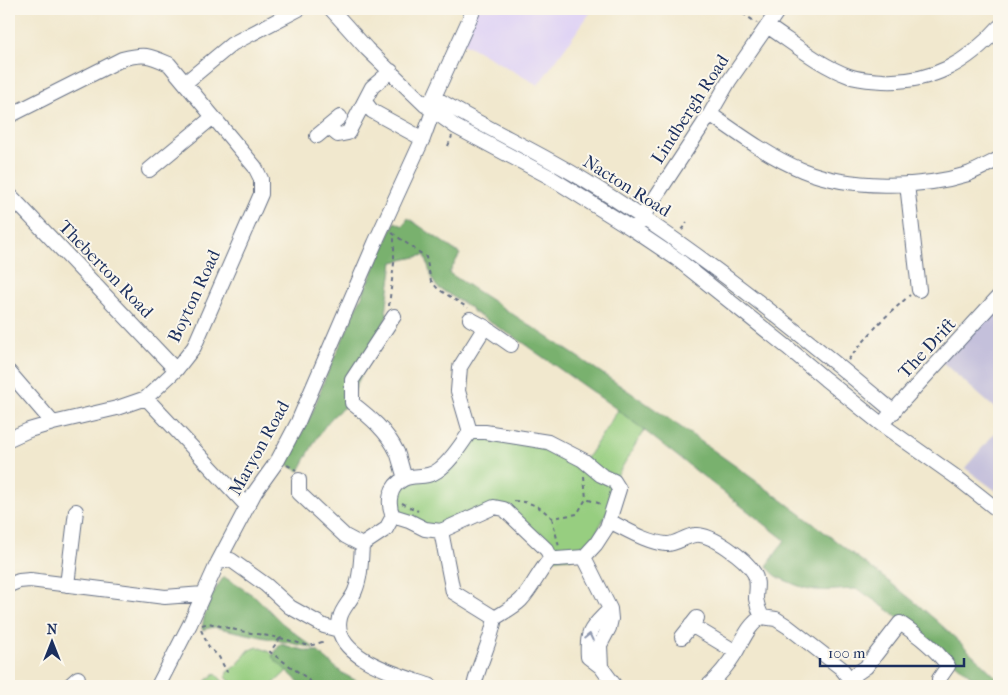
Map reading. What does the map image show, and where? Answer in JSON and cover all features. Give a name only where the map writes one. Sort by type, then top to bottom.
[{"type":"street","points":[[185,82],[232,44],[299,9]]},
{"type":"street","name":"Nacton Road","points":[[331,9],[367,49],[456,126],[548,176],[677,259],[824,379],[999,511]]},
{"type":"street","name":"Maryon Road","points":[[158,686],[170,666],[218,562],[255,492],[278,460],[298,422],[387,232],[423,139],[431,105],[474,9]]},
{"type":"street","name":"Lindbergh Road","points":[[634,230],[710,114],[729,81],[779,9]]},
{"type":"street","points":[[766,27],[803,51],[848,76],[868,80],[894,81],[935,74],[958,64],[978,49],[999,27]]},
{"type":"street","name":"Boyton Road","points":[[9,116],[122,59],[140,54],[154,57],[169,64],[185,82],[255,166],[261,180],[261,194],[194,347],[176,370],[146,398],[117,408],[29,430],[9,439]]},
{"type":"street","points":[[340,117],[323,131],[338,135],[348,133],[372,87],[391,71]]},
{"type":"street","points":[[365,102],[372,111],[423,139]]},
{"type":"street","name":"Nacton Road","points":[[431,105],[452,108],[583,179],[642,217],[797,333],[894,412]]},
{"type":"street","points":[[710,114],[780,159],[802,170],[868,185],[908,184],[938,180],[968,174],[999,160]]},
{"type":"street","points":[[149,170],[213,117]]},
{"type":"street","points":[[908,184],[918,290]]},
{"type":"street","name":"Theberton Road","points":[[9,194],[176,370]]},
{"type":"street","name":"The Drift","points":[[882,424],[998,301]]},
{"type":"street","points":[[394,316],[352,380],[352,403],[385,432],[397,453],[405,478]]},
{"type":"street","points":[[470,319],[511,345]]},
{"type":"street","points":[[470,432],[458,391],[460,367],[485,327]]},
{"type":"street","points":[[787,347],[797,333]]},
{"type":"street","points":[[9,372],[53,423]]},
{"type":"street","points":[[146,398],[248,506]]},
{"type":"street","points":[[362,545],[386,529],[393,516],[389,502],[391,491],[397,484],[405,478],[426,477],[438,471],[470,432]]},
{"type":"street","points":[[470,432],[485,432],[548,442],[583,460],[601,475],[614,481],[619,489],[609,521],[586,561]]},
{"type":"street","points":[[299,480],[299,493],[345,536],[362,545]]},
{"type":"street","points":[[393,516],[425,529],[441,532],[494,507],[504,509],[548,550],[554,559]]},
{"type":"street","points":[[67,585],[76,510]]},
{"type":"street","points":[[609,521],[646,538],[667,544],[693,535],[702,534],[711,538],[746,562],[754,573],[757,581],[756,598],[762,617]]},
{"type":"street","points":[[441,532],[453,592],[495,618]]},
{"type":"street","points":[[362,545],[360,569],[355,591],[340,618],[339,630],[344,644],[356,655],[390,672],[431,686]]},
{"type":"street","points":[[474,686],[485,650],[493,634],[495,618],[519,602],[530,589],[544,566],[554,559],[586,561]]},
{"type":"street","points":[[218,562],[231,560],[266,585],[290,607],[324,626],[339,630]]},
{"type":"street","points":[[586,561],[610,609],[591,629],[587,639],[588,657],[601,667],[615,686]]},
{"type":"street","points":[[9,585],[19,581],[30,580],[165,597],[203,594]]},
{"type":"street","points":[[708,686],[736,652],[752,625],[762,617],[782,622],[823,652],[853,682],[900,623],[919,636],[938,653],[948,666],[940,679]]},
{"type":"street","points":[[682,637],[694,622],[736,652]]},
{"type":"path","points":[[736,9],[766,27]]},
{"type":"path","points":[[387,232],[394,263],[388,311],[394,316]]},
{"type":"path","points":[[387,232],[426,257],[431,281],[438,289],[470,309],[470,319]]},
{"type":"path","points":[[841,368],[881,321],[918,290]]},
{"type":"path","points":[[278,460],[298,471],[295,478],[299,480]]},
{"type":"path","points":[[583,460],[586,499]]},
{"type":"path","points":[[552,518],[560,550],[554,559]]},
{"type":"path","points":[[227,672],[220,657],[209,647],[198,626],[209,624],[310,646],[322,642]]},
{"type":"path","points":[[280,638],[270,652],[316,686]]},
{"type":"shaded area","points":[[470,9],[593,9],[538,85],[460,41]]},
{"type":"shaded area","points":[[999,296],[999,412],[941,361]]},
{"type":"shaded area","points":[[999,428],[999,493],[965,468]]},
{"type":"green space","points":[[408,218],[460,254],[449,273],[644,401],[786,503],[927,612],[999,680],[999,686],[982,686],[922,634],[861,591],[855,589],[814,590],[798,586],[776,576],[767,566],[785,540],[618,410],[527,345],[437,287],[432,279],[425,255],[393,262],[386,311],[388,314],[348,405],[325,426],[299,471],[286,464],[313,411],[324,381],[395,222],[403,226]]},
{"type":"green space","points":[[618,410],[644,430],[614,481],[619,489],[584,557],[557,559],[504,509],[441,531],[393,516],[391,491],[426,477],[470,432],[548,442],[583,460],[589,455]]},
{"type":"green space","points":[[224,577],[256,597],[282,623],[314,648],[214,627],[202,630],[209,602]]},
{"type":"green space","points":[[280,644],[307,651],[317,651],[342,673],[366,686],[303,686],[272,657]]},
{"type":"green space","points":[[258,647],[270,652],[288,670],[271,686],[234,686],[226,677],[227,672],[237,665],[249,650]]},
{"type":"green space","points":[[215,673],[227,686],[201,686]]}]
